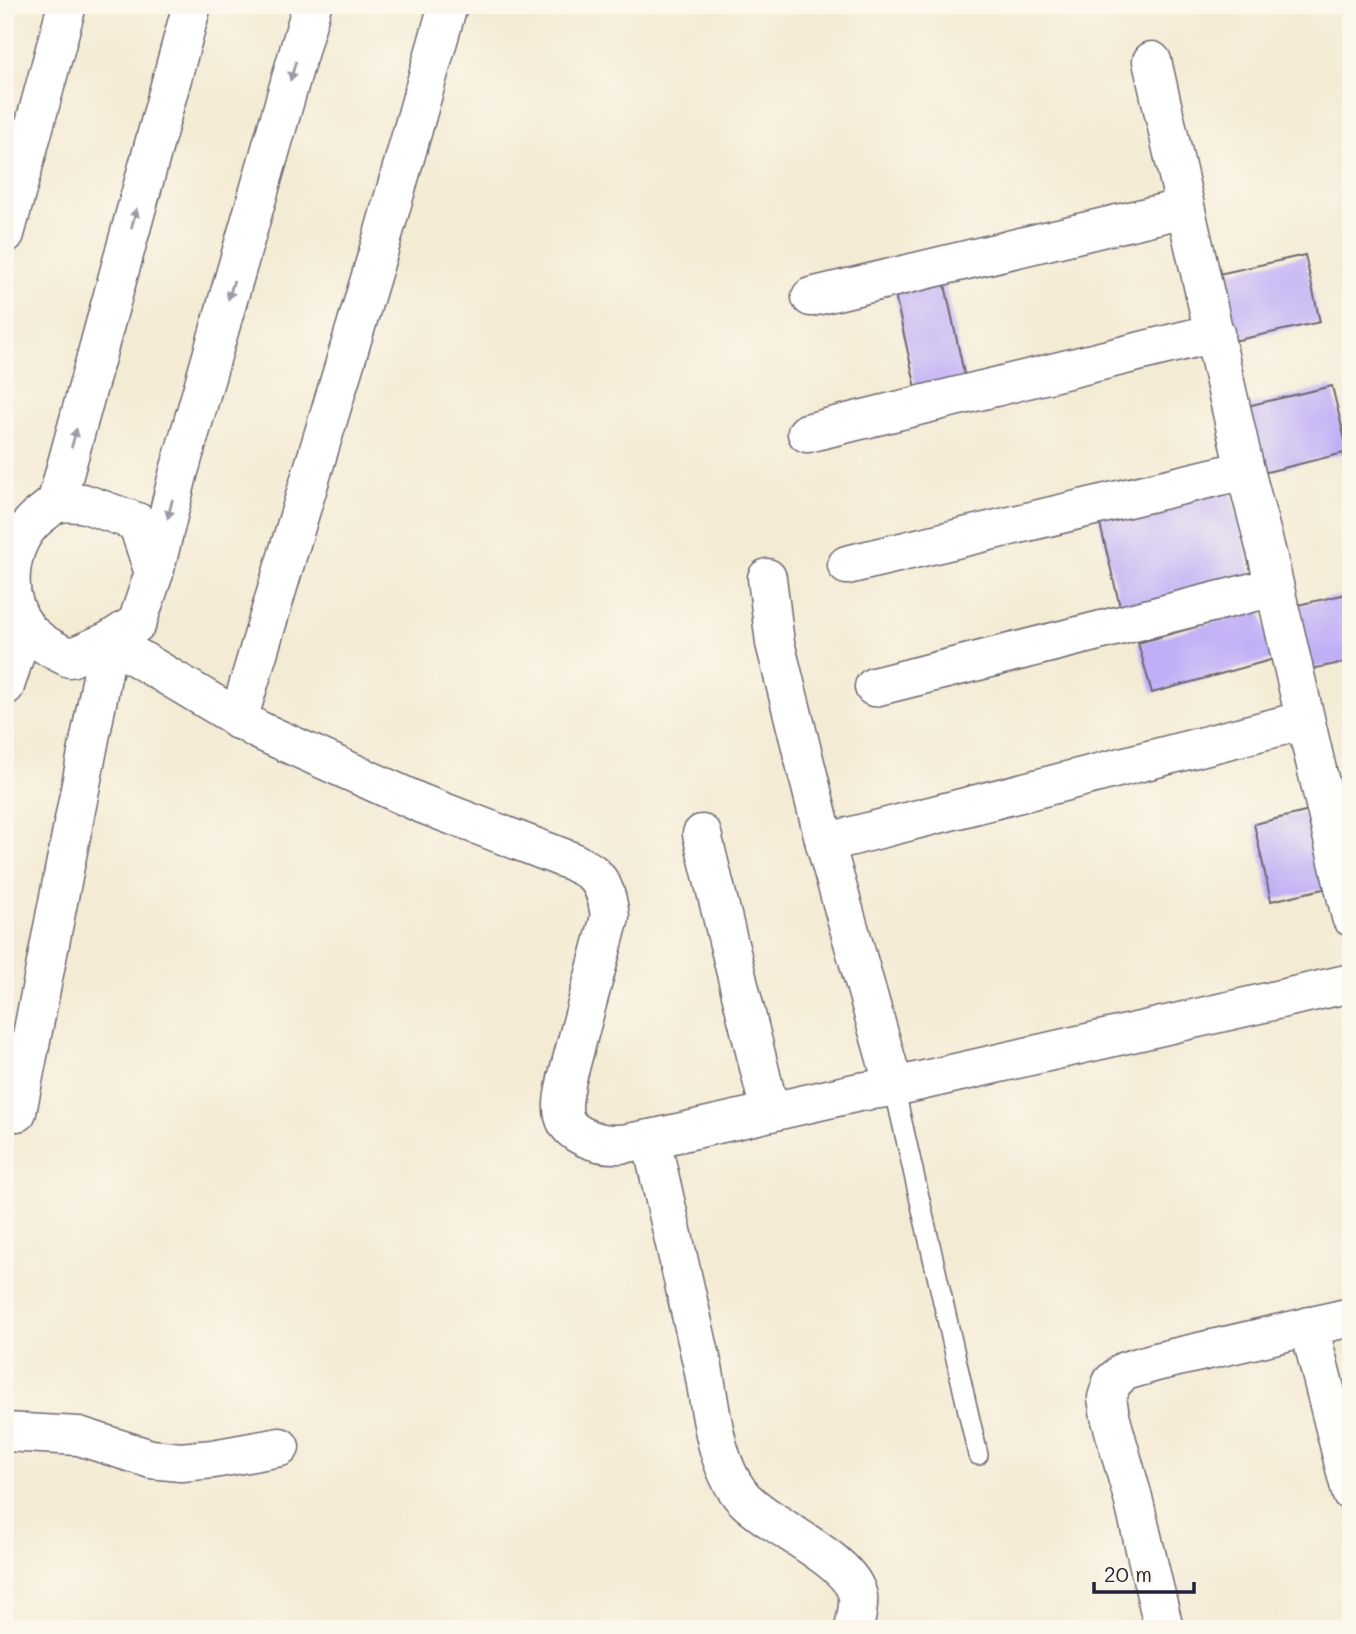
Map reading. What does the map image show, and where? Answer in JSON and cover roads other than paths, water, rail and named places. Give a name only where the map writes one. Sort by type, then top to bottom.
[{"type":"street","points":[[5,234],[67,5]]},
{"type":"street","points":[[5,686],[15,623],[9,572],[16,544],[32,520],[192,5]]},
{"type":"street","points":[[15,623],[44,646],[70,657],[109,641],[137,623],[154,573],[178,475],[312,5]]},
{"type":"street","points":[[238,720],[376,259],[448,5]]},
{"type":"street","points":[[1152,61],[1351,917]]},
{"type":"street","points":[[811,297],[1185,208]]},
{"type":"street","points":[[807,433],[1214,333]]},
{"type":"street","points":[[847,565],[1245,470]]},
{"type":"street","points":[[34,509],[83,503],[137,522],[154,573]]},
{"type":"street","points":[[767,578],[775,643],[825,843],[894,1087]]},
{"type":"street","points":[[874,687],[1274,587]]},
{"type":"street","points":[[109,641],[238,720],[396,793],[571,862],[594,874],[604,889],[610,917],[567,1079],[563,1104],[564,1118],[569,1129],[596,1141],[618,1145],[651,1139],[859,1092],[894,1087],[1351,983]]},
{"type":"street","points":[[17,1112],[109,641]]},
{"type":"street","points":[[825,843],[1305,720]]},
{"type":"street","points":[[702,834],[770,1112]]},
{"type":"street","points":[[651,1139],[721,1458],[729,1480],[752,1506],[817,1550],[851,1580],[858,1597],[854,1629]]},
{"type":"street","points":[[1164,1629],[1133,1498],[1110,1416],[1107,1398],[1112,1382],[1125,1371],[1156,1362],[1351,1317]]},
{"type":"street","points":[[1309,1326],[1351,1492]]},
{"type":"street","points":[[5,1432],[79,1436],[151,1459],[181,1462],[280,1447]]},
{"type":"lane","points":[[894,1087],[978,1455]]}]
